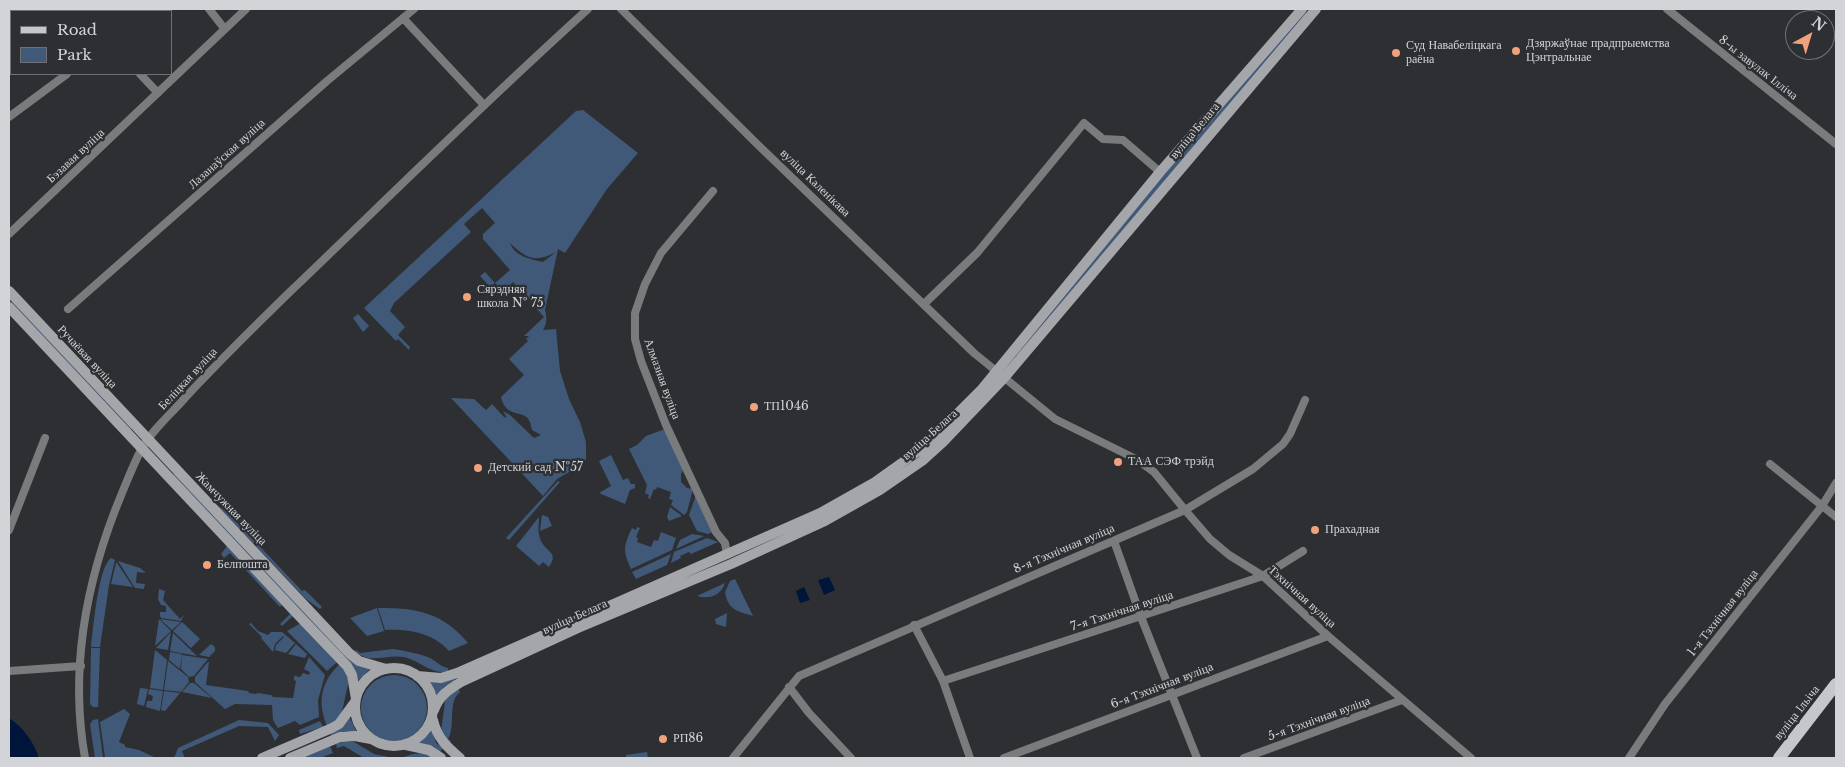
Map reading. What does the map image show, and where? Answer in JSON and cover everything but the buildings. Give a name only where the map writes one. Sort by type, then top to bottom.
[{"type":"main road","name":"вуліца Ільіча","points":[[1779,758],[1836,684]]},
{"type":"street","points":[[209,9],[224,28]]},
{"type":"street","name":"Бэзавая вуліца","points":[[9,234],[246,9]]},
{"type":"street","name":"Лазанаўская вуліца","points":[[68,309],[327,82],[414,9]]},
{"type":"street","name":"Беліцкая вуліца","points":[[85,758],[79,692],[81,648],[87,604],[102,548],[141,449],[234,345],[484,105],[588,9]]},
{"type":"street","name":"вуліца Каленікава","points":[[621,9],[974,354],[1000,375]]},
{"type":"street","name":"вуліца Белага","points":[[417,676],[440,678],[457,673],[820,513],[875,482],[924,447],[976,395],[1000,375],[1160,172],[1302,9]]},
{"type":"street","name":"вуліца Белага","points":[[433,716],[436,704],[447,690],[461,682],[578,628],[816,525],[880,490],[922,461],[944,442],[1316,9]]},
{"type":"street","name":"8-ы завулак Ілліча","points":[[1667,9],[1836,144]]},
{"type":"street","points":[[403,18],[484,105]]},
{"type":"street","points":[[9,117],[66,75]]},
{"type":"street","points":[[141,75],[158,94]]},
{"type":"street","points":[[924,304],[977,253],[1084,123],[1103,139],[1119,139],[1128,144],[1160,172]]},
{"type":"street","name":"Алмазная вуліца","points":[[713,191],[661,253],[644,284],[635,313],[635,339],[641,361],[666,425],[716,532],[725,543],[727,555]]},
{"type":"street","name":"Ручаёвая вуліца","points":[[9,291],[149,439]]},
{"type":"street","name":"Ручаёвая вуліца","points":[[9,306],[141,449]]},
{"type":"street","name":"Тэхнічная вуліца","points":[[1000,375],[1055,419],[1136,459],[1154,472],[1185,510],[1228,555],[1263,576],[1328,636],[1471,758]]},
{"type":"street","name":"8-я Тэхнічная вуліца","points":[[789,687],[799,676],[1185,510],[1253,469],[1283,444],[1290,434],[1305,400]]},
{"type":"street","points":[[9,530],[11,517],[45,438]]},
{"type":"street","name":"Жамчужная вуліца","points":[[149,439],[354,657],[368,664],[386,669]]},
{"type":"street","name":"Жамчужная вуліца","points":[[141,449],[342,659],[352,675],[356,700]]},
{"type":"street","points":[[1770,464],[1836,517]]},
{"type":"street","name":"1-я Тэхнічная вуліца","points":[[1629,758],[1665,704],[1822,506],[1836,482]]},
{"type":"street","points":[[1114,541],[1141,617],[1197,758]]},
{"type":"street","name":"7-я Тэхнічная вуліца","points":[[943,682],[1263,576],[1303,551]]},
{"type":"street","points":[[914,625],[943,682],[970,758]]},
{"type":"street","name":"6-я Тэхнічная вуліца","points":[[1004,758],[1328,636]]},
{"type":"street","points":[[9,671],[81,666]]},
{"type":"street","points":[[262,758],[339,724],[356,700],[363,683],[368,678],[386,669],[404,669],[417,676],[428,688],[433,701],[433,716],[439,738],[447,748],[460,758]]},
{"type":"street","points":[[733,758],[789,687],[814,718],[851,758]]},
{"type":"street","points":[[356,700],[357,720],[364,732],[372,740]]},
{"type":"street","name":"5-я Тэхнічная вуліца","points":[[1244,758],[1402,700]]},
{"type":"street","points":[[406,745],[419,738],[433,716]]},
{"type":"street","points":[[290,758],[340,737],[355,736],[372,740],[385,746],[406,745],[429,750],[441,758]]},
{"type":"green space","points":[[1304,12],[1307,15],[1019,356],[1017,354],[1156,184]]},
{"type":"green space","points":[[583,110],[638,153],[607,189],[565,253],[558,249],[545,310],[546,320],[543,330],[556,329],[560,371],[586,442],[586,460],[557,479],[543,496],[451,398],[474,399],[486,410],[492,404],[504,417],[507,418],[503,411],[510,415],[534,438],[541,435],[532,430],[528,418],[507,409],[501,397],[524,375],[509,359],[528,341],[526,339],[529,336],[524,336],[544,317],[513,282],[503,292],[495,283],[510,270],[483,239],[483,234],[495,223],[482,208],[464,224],[471,232],[394,303],[390,311],[405,327],[398,335],[410,347],[409,350],[398,339],[396,341],[364,308],[576,111]],"holes":[[[510,243],[521,253],[532,258],[556,252],[543,262],[519,254],[512,248]]]},
{"type":"green space","points":[[485,272],[495,283],[490,287],[480,276]]},
{"type":"green space","points":[[9,295],[133,427],[131,430],[9,300]]},
{"type":"green space","points":[[358,314],[369,326],[363,332],[353,318]]},
{"type":"green space","points":[[665,429],[684,469],[681,474],[681,482],[687,488],[693,489],[687,512],[684,515],[671,505],[673,500],[669,499],[671,492],[657,487],[656,490],[654,489],[650,499],[648,498],[649,495],[645,493],[647,485],[629,449],[637,445],[646,436]]},
{"type":"green space","points":[[611,455],[623,480],[628,478],[631,484],[635,484],[635,488],[630,490],[625,504],[599,493],[611,486],[599,461]]},
{"type":"green space","points":[[175,473],[345,653],[343,656],[173,475]]},
{"type":"green space","points":[[558,481],[560,482],[509,540],[506,538]]},
{"type":"green space","points":[[696,495],[713,532],[708,534],[697,531],[689,515]]},
{"type":"green space","points":[[218,506],[248,524],[251,528],[248,534],[302,591],[305,590],[322,607],[320,609],[306,599]]},
{"type":"green space","points":[[670,507],[682,516],[669,521],[667,517]]},
{"type":"green space","points":[[542,515],[548,517],[552,526],[540,531]]},
{"type":"green space","points":[[539,517],[541,541],[553,558],[549,567],[543,562],[539,566],[516,546]]},
{"type":"green space","points":[[637,527],[640,528],[636,537],[638,538],[637,542],[651,547],[654,540],[658,541],[661,532],[676,538],[672,550],[631,569],[625,549],[632,528],[636,530]]},
{"type":"green space","points":[[692,534],[704,536],[676,549],[680,540]]},
{"type":"green space","points":[[707,538],[718,542],[691,554],[689,552],[680,556],[681,558],[671,563],[674,552]]},
{"type":"green space","points":[[227,546],[294,615],[282,626],[280,624],[290,614],[282,605],[280,607],[230,553],[224,558],[221,554]]},
{"type":"green space","points":[[671,554],[667,565],[636,579],[632,572]]},
{"type":"green space","points":[[111,558],[115,560],[109,585],[100,647],[91,647],[99,586],[106,564]]},
{"type":"green space","points":[[118,561],[140,568],[146,573],[137,572],[136,583],[145,584],[144,589],[135,588]]},
{"type":"green space","points":[[117,563],[133,587],[111,584]]},
{"type":"green space","points":[[735,579],[753,616],[734,609],[728,603],[725,592],[730,581]]},
{"type":"green space","points":[[725,583],[721,591],[714,596],[697,596]]},
{"type":"green space","points":[[159,589],[165,591],[163,600],[180,619],[184,615],[181,621],[161,618],[160,612],[166,612],[166,606],[161,605],[158,599]]},
{"type":"green space","points":[[377,608],[384,631],[367,636],[350,618]]},
{"type":"green space","points":[[378,608],[405,609],[428,614],[448,624],[468,643],[449,651],[436,640],[420,633],[403,630],[385,630]]},
{"type":"green space","points":[[727,613],[726,627],[716,624],[715,619]]},
{"type":"green space","points":[[159,619],[171,631],[155,646]]},
{"type":"green space","points":[[160,619],[181,622],[172,630]]},
{"type":"green space","points":[[182,622],[200,639],[191,648],[173,631]]},
{"type":"green space","points":[[251,623],[258,631],[268,635],[271,632],[282,632],[295,643],[286,653],[275,650],[276,645],[283,636],[275,644],[273,652],[249,624]]},
{"type":"green space","points":[[301,623],[337,662],[327,671],[287,631]]},
{"type":"green space","points":[[171,632],[168,650],[156,648]]},
{"type":"green space","points":[[173,633],[197,656],[170,651]]},
{"type":"green space","points":[[211,644],[215,647],[215,651],[209,657],[199,655]]},
{"type":"green space","points":[[296,644],[307,654],[305,658],[288,654]]},
{"type":"green space","points":[[91,648],[100,648],[98,707],[93,707],[90,704]]},
{"type":"green space","points":[[393,649],[416,653],[430,658],[448,668],[448,671],[431,670],[404,657],[372,658],[360,655],[355,651],[360,653]]},
{"type":"green space","points":[[155,650],[167,660],[163,690],[150,688]]},
{"type":"green space","points":[[170,652],[182,654],[180,669],[169,660]]},
{"type":"green space","points":[[182,655],[208,659],[194,676],[189,677],[181,669]]},
{"type":"green space","points":[[309,657],[325,675],[318,700],[319,717],[300,725],[295,721],[278,728],[273,720],[272,705],[235,704],[225,709],[195,682],[195,677],[209,662],[206,685],[271,695],[273,697],[293,698],[296,681],[294,676],[300,677],[303,673],[309,675],[310,672],[304,669]]},
{"type":"green space","points":[[349,657],[370,669],[357,682],[346,659]]},
{"type":"green space","points":[[168,661],[188,677],[189,682],[181,692],[164,690]]},
{"type":"green space","points":[[340,664],[349,680],[341,716],[327,726],[322,709],[323,692],[329,677]]},
{"type":"green space","points":[[394,675],[406,678],[417,685],[424,696],[427,708],[424,720],[417,731],[406,738],[394,741],[382,738],[371,731],[364,720],[361,708],[364,696],[371,685],[382,678]]},
{"type":"green space","points":[[454,678],[455,681],[444,687],[437,697],[430,681]]},
{"type":"green space","points":[[190,683],[194,683],[212,698],[182,692]]},
{"type":"green space","points":[[140,688],[148,689],[144,706],[137,704]]},
{"type":"green space","points":[[458,688],[460,692],[454,702],[448,739],[451,741],[448,744],[441,732],[445,701]]},
{"type":"green space","points":[[149,689],[163,691],[160,711],[146,707],[147,701],[152,701],[153,696],[148,694]]},
{"type":"green space","points":[[164,691],[180,693],[165,711],[161,710]]},
{"type":"green space","points":[[124,709],[130,714],[119,742],[125,745],[125,747],[139,750],[156,758],[105,757],[100,722]]},
{"type":"green space","points":[[349,716],[357,733],[344,731],[331,736],[330,733]]},
{"type":"green space","points":[[98,719],[103,758],[95,758],[90,724],[93,720]]},
{"type":"green space","points":[[239,720],[268,723],[279,735],[275,741],[268,727],[239,726],[182,751],[185,758],[174,758],[178,748]]},
{"type":"green space","points":[[320,721],[323,727],[300,734],[299,730]]},
{"type":"green space","points":[[432,730],[436,743],[443,748],[440,752],[433,746],[419,744]]},
{"type":"green space","points":[[344,741],[354,742],[374,754],[394,758],[364,758],[344,746],[337,748],[336,744]]},
{"type":"green space","points":[[330,746],[333,753],[320,758],[302,758]]},
{"type":"green space","points":[[647,752],[648,758],[626,758],[626,755]]},
{"type":"green space","points":[[424,753],[434,758],[400,758],[413,754]]},
{"type":"shaded area","points":[[829,577],[835,590],[824,595],[818,580]]},
{"type":"shaded area","points":[[804,587],[810,600],[800,603],[796,591]]},
{"type":"shaded area","points":[[9,718],[27,735],[39,758],[9,758]]},
{"type":"place","name":"Дзяржаўнае прадпрыемства Цэнтральнае","points":[[1516,51]]},
{"type":"place","name":"Суд Навабеліцкага раёна","points":[[1396,53]]},
{"type":"place","name":"Сярэдняя школа № 75","points":[[467,297]]},
{"type":"place","name":"ТП1046","points":[[754,407]]},
{"type":"place","name":"ТАА СЭФ трэйд","points":[[1118,462]]},
{"type":"place","name":"Детский сад №57","points":[[478,468]]},
{"type":"place","name":"Прахадная","points":[[1315,530]]},
{"type":"place","name":"Белпошта","points":[[207,565]]},
{"type":"place","name":"РП86","points":[[663,739]]}]
